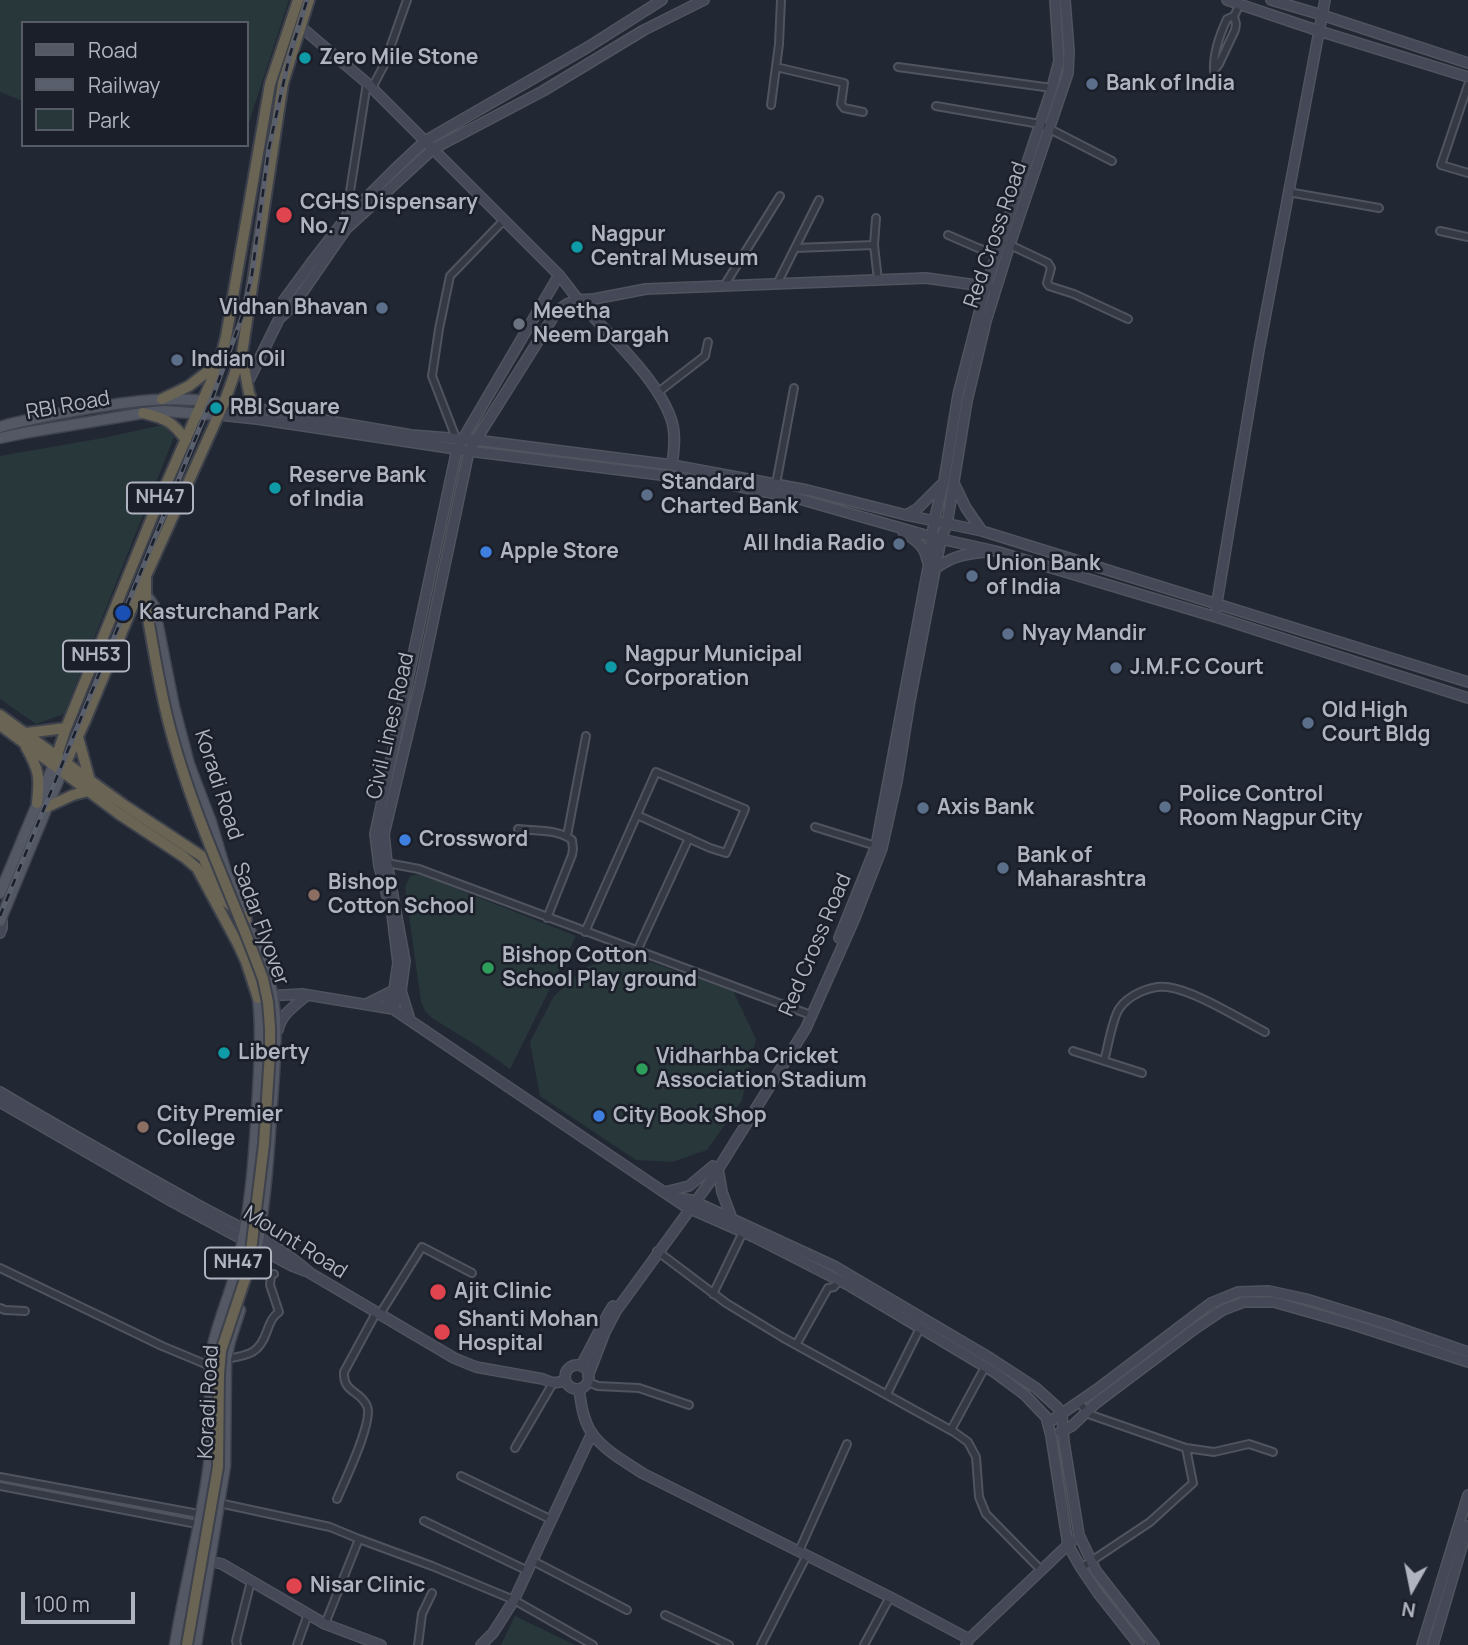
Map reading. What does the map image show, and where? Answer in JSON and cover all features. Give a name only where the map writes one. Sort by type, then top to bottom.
[{"type":"highway","points":[[204,400],[220,362],[226,337],[270,84],[298,0]]},
{"type":"highway","points":[[224,403],[242,353],[283,83],[309,0]]},
{"type":"highway","points":[[242,353],[247,384],[255,409]]},
{"type":"highway","points":[[162,398],[189,386],[220,362]]},
{"type":"highway","name":"NH47","points":[[125,584],[204,400]]},
{"type":"highway","name":"NH47","points":[[144,579],[224,403]]},
{"type":"highway","points":[[143,413],[174,424],[186,440]]},
{"type":"highway","name":"NH53","points":[[60,764],[78,737],[141,597],[144,579]]},
{"type":"highway","points":[[125,584],[141,597]]},
{"type":"highway","name":"NH53","points":[[66,728],[125,584]]},
{"type":"highway","name":"Sadar Flyover","points":[[141,597],[146,606],[146,626],[160,717],[202,846],[223,890],[258,980],[265,1034],[261,1124],[250,1226],[242,1275],[216,1351],[215,1456],[182,1645]]},
{"type":"highway","name":"Sadar Flyover","points":[[146,626],[173,740],[195,808],[263,979],[270,1028],[264,1144],[251,1251],[247,1273],[221,1351],[218,1467],[187,1645]]},
{"type":"highway","points":[[0,715],[25,739],[38,772],[42,805],[60,800],[89,786],[78,737]]},
{"type":"highway","points":[[0,725],[60,764],[66,728],[25,739]]},
{"type":"highway","name":"NH47","points":[[60,764],[186,852],[221,911],[246,961],[258,998]]},
{"type":"highway","points":[[186,852],[203,858],[224,900],[246,919]]},
{"type":"main road","points":[[0,427],[141,400],[162,398],[224,403]]},
{"type":"main road","name":"RBI Road","points":[[0,438],[143,413],[163,411],[219,415]]},
{"type":"main road","name":"Koradi Road","points":[[141,597],[154,606],[174,707],[189,764],[225,869],[268,977],[275,1016],[276,1039],[268,1159],[258,1242],[252,1273],[226,1359],[226,1451],[196,1645]]},
{"type":"main road","points":[[0,893],[60,764]]},
{"type":"main road","points":[[1,918],[42,805]]},
{"type":"main road","name":"NH47","points":[[176,1645],[211,1450],[210,1366],[243,1235],[258,1094],[258,998]]},
{"type":"street","points":[[346,229],[346,208],[370,85],[384,65],[407,0]]},
{"type":"street","points":[[247,384],[279,319],[284,300],[311,263],[346,218],[425,141],[662,0]]},
{"type":"street","points":[[279,319],[293,306],[346,229],[433,149],[551,86],[644,30],[704,0]]},
{"type":"street","points":[[771,104],[779,44],[781,0]]},
{"type":"street","name":"Red Cross Road","points":[[1005,243],[1059,61],[1055,0]]},
{"type":"street","name":"Red Cross Road","points":[[936,538],[947,524],[958,395],[998,260],[1050,129],[1068,73],[1065,0]]},
{"type":"street","points":[[1227,0],[1468,76]]},
{"type":"street","points":[[1271,0],[1468,63]]},
{"type":"street","points":[[1214,616],[1259,350],[1325,0]]},
{"type":"street","points":[[1234,16],[1235,30],[1214,71],[1223,26],[1227,19],[1234,16],[1240,4]]},
{"type":"street","points":[[301,27],[370,85],[559,275],[628,355],[667,411],[674,429],[672,465]]},
{"type":"street","points":[[776,67],[844,83],[841,104],[844,108],[863,112]]},
{"type":"street","points":[[898,67],[1052,88]]},
{"type":"street","points":[[545,72],[551,86]]},
{"type":"street","points":[[1468,85],[1441,165],[1468,173]]},
{"type":"street","points":[[936,106],[1040,124],[1112,161]]},
{"type":"street","points":[[1288,192],[1379,208]]},
{"type":"street","points":[[724,286],[780,196]]},
{"type":"street","points":[[777,284],[819,200]]},
{"type":"street","points":[[876,218],[874,245],[878,280]]},
{"type":"street","points":[[460,439],[432,376],[439,329],[450,276],[503,220]]},
{"type":"street","points":[[1440,230],[1468,237]]},
{"type":"street","points":[[948,235],[998,260]]},
{"type":"street","points":[[1005,243],[1048,263],[1051,268],[1047,283],[1049,286],[1074,294],[1128,319]]},
{"type":"street","points":[[795,248],[874,245]]},
{"type":"street","points":[[410,1020],[398,991],[392,914],[379,866],[375,834],[460,439],[559,275]]},
{"type":"street","points":[[578,300],[646,289],[926,278],[993,283]]},
{"type":"street","name":"Civil Lines Road","points":[[389,1008],[398,991],[405,961],[384,834],[421,683],[469,451],[557,311],[578,300]]},
{"type":"street","points":[[657,393],[705,356],[708,342]]},
{"type":"street","points":[[776,484],[794,388]]},
{"type":"street","points":[[224,403],[411,435],[475,440],[672,465],[776,484],[982,531],[1468,682]]},
{"type":"street","points":[[219,415],[469,451],[717,482],[796,498],[936,538],[995,551],[1214,616],[1468,698]]},
{"type":"street","points":[[906,515],[949,482],[982,531]]},
{"type":"street","name":"Red Cross Road","points":[[581,1366],[607,1314],[657,1252],[716,1168],[808,1014],[876,846],[932,568],[936,538],[934,521],[949,482]]},
{"type":"street","points":[[893,525],[916,540],[926,553],[932,568],[962,555],[995,551]]},
{"type":"street","points":[[669,1195],[689,1186],[716,1168],[806,1028],[882,848],[897,781],[907,699]]},
{"type":"street","points":[[567,836],[586,736]]},
{"type":"street","points":[[585,932],[656,772],[745,809],[726,853],[637,815]]},
{"type":"street","points":[[815,827],[876,846]]},
{"type":"street","points":[[518,829],[558,833],[572,840],[572,855],[547,918]]},
{"type":"street","points":[[637,951],[689,838]]},
{"type":"street","points":[[387,863],[419,869],[808,1014]]},
{"type":"street","points":[[0,933],[1,918]]},
{"type":"street","points":[[1104,1060],[1118,1010],[1125,1001],[1150,989],[1166,987],[1195,996],[1265,1032]]},
{"type":"street","points":[[366,1004],[398,991]]},
{"type":"street","points":[[258,998],[272,995],[307,995],[389,1008],[669,1195],[839,1280],[985,1367],[1025,1395],[1046,1417],[1048,1423],[1068,1545],[1081,1568],[1139,1645]]},
{"type":"street","points":[[276,1039],[279,1022],[288,1010],[307,995]]},
{"type":"street","points":[[1073,1051],[1142,1073]]},
{"type":"street","name":"Mount Road","points":[[0,1092],[243,1235],[295,1259],[310,1273],[454,1358],[476,1367],[548,1381],[566,1378]]},
{"type":"street","points":[[0,1102],[173,1202],[243,1235]]},
{"type":"street","points":[[716,1168],[732,1219]]},
{"type":"street","points":[[691,1205],[732,1219],[834,1266],[1036,1388],[1057,1407],[1062,1415],[1079,1535],[1096,1571],[1154,1645]]},
{"type":"street","points":[[713,1294],[743,1232]]},
{"type":"street","points":[[337,1499],[369,1418],[368,1407],[360,1396],[347,1387],[344,1372],[378,1314],[422,1247],[472,1273]]},
{"type":"street","points":[[689,1405],[639,1388],[598,1386],[588,1379],[581,1366],[570,1368],[566,1378],[570,1387],[579,1389],[586,1385],[588,1379],[605,1332],[616,1311],[657,1252],[726,1303],[968,1442],[976,1457],[979,1497],[986,1514],[1041,1570]]},
{"type":"street","points":[[0,1268],[162,1346],[210,1366]]},
{"type":"street","points":[[226,1359],[245,1356],[262,1346],[272,1317],[279,1312],[270,1285],[271,1275],[274,1274]]},
{"type":"street","points":[[796,1345],[828,1288],[834,1287],[839,1280]]},
{"type":"street","points":[[1048,1423],[1096,1391],[1211,1303],[1238,1292],[1269,1291],[1306,1299],[1468,1352]]},
{"type":"street","points":[[1051,1436],[1072,1426],[1087,1411],[1196,1328],[1223,1310],[1244,1302],[1274,1303],[1351,1324],[1468,1362]]},
{"type":"street","points":[[0,1308],[25,1311]]},
{"type":"street","points":[[887,1394],[920,1328]]},
{"type":"street","points":[[951,1430],[985,1367]]},
{"type":"street","points":[[515,1448],[548,1381]]},
{"type":"street","points":[[579,1389],[582,1411],[592,1433],[614,1455],[644,1474],[890,1597],[968,1642],[1079,1535]]},
{"type":"street","points":[[1078,1402],[1091,1415],[1186,1448],[1214,1452],[1249,1444],[1273,1452]]},
{"type":"street","points":[[481,1645],[493,1633],[514,1600],[592,1433]]},
{"type":"street","points":[[761,1645],[803,1553],[847,1444]]},
{"type":"street","points":[[1081,1568],[1150,1522],[1193,1483],[1186,1448]]},
{"type":"street","points":[[461,1476],[552,1520]]},
{"type":"street","points":[[0,1477],[215,1522]]},
{"type":"street","points":[[0,1486],[200,1519]]},
{"type":"street","points":[[1422,1645],[1468,1495]]},
{"type":"street","points":[[219,1503],[330,1527],[514,1600],[593,1645]]},
{"type":"street","points":[[424,1521],[627,1610]]},
{"type":"street","points":[[1433,1645],[1468,1526]]},
{"type":"street","points":[[325,1624],[359,1539]]},
{"type":"street","points":[[209,1561],[222,1564],[325,1624],[381,1645]]},
{"type":"street","points":[[237,1645],[251,1581]]},
{"type":"street","points":[[418,1645],[422,1614],[432,1593]]},
{"type":"street","points":[[864,1645],[890,1597]]},
{"type":"street","points":[[297,1645],[308,1614]]},
{"type":"street","points":[[665,1615],[729,1645]]},
{"type":"green space","points":[[0,0],[289,0],[248,125],[248,21],[21,21],[21,100],[0,92]]},
{"type":"green space","name":"Kasturchand Park","points":[[163,425],[174,437],[64,714],[36,724],[0,699],[0,456]]},
{"type":"green space","name":"Bishop Cotton School Play ground","points":[[419,874],[576,936],[510,1069],[425,1011],[421,1001],[405,887],[410,876]]},
{"type":"green space","name":"Vidharhba Cricket Association Stadium","points":[[624,953],[733,991],[756,1039],[742,1100],[707,1150],[672,1162],[636,1160],[540,1096],[530,1042],[554,996],[584,968]]},
{"type":"green space","points":[[515,1616],[575,1645],[501,1645]]},
{"type":"railway","points":[[0,916],[214,393],[242,317],[252,274],[269,148],[289,58],[307,0]]},
{"type":"place","name":"Zero Mile Stone","points":[[305,58]]},
{"type":"place","name":"Bank of India","points":[[1092,84]]},
{"type":"place","name":"CGHS Dispensary No. 7","points":[[284,215]]},
{"type":"place","name":"Nagpur Central Museum","points":[[577,247]]},
{"type":"place","name":"Vidhan Bhavan","points":[[382,308]]},
{"type":"place","name":"Meetha Neem Dargah","points":[[519,324]]},
{"type":"place","name":"Indian Oil","points":[[177,360]]},
{"type":"place","name":"RBI Square","points":[[216,408]]},
{"type":"place","name":"Reserve Bank of India","points":[[275,488]]},
{"type":"place","name":"Standard Charted Bank","points":[[647,495]]},
{"type":"place","name":"All India Radio","points":[[899,544]]},
{"type":"place","name":"Apple Store","points":[[486,552]]},
{"type":"place","name":"Union Bank of India","points":[[972,576]]},
{"type":"place","name":"Kasturchand Park","points":[[123,613]]},
{"type":"place","name":"Nyay Mandir","points":[[1008,634]]},
{"type":"place","name":"Nagpur Municipal Corporation","points":[[611,667]]},
{"type":"place","name":"J.M.F.C Court","points":[[1116,668]]},
{"type":"place","name":"Old High Court Bldg","points":[[1308,723]]},
{"type":"place","name":"Police Control Room Nagpur City","points":[[1165,807]]},
{"type":"place","name":"Axis Bank","points":[[923,808]]},
{"type":"place","name":"Crossword","points":[[405,840]]},
{"type":"place","name":"Bank of Maharashtra","points":[[1003,868]]},
{"type":"place","name":"Bishop Cotton School","points":[[314,895]]},
{"type":"place","name":"Bishop Cotton School Play ground","points":[[488,968]]},
{"type":"place","name":"Liberty","points":[[224,1053]]},
{"type":"place","name":"Vidharhba Cricket Association Stadium","points":[[642,1069]]},
{"type":"place","name":"City Book Shop","points":[[599,1116]]},
{"type":"place","name":"City Premier College","points":[[143,1127]]},
{"type":"place","name":"Ajit Clinic","points":[[438,1292]]},
{"type":"place","name":"Shanti Mohan Hospital","points":[[442,1332]]},
{"type":"place","name":"Nisar Clinic","points":[[294,1586]]}]
